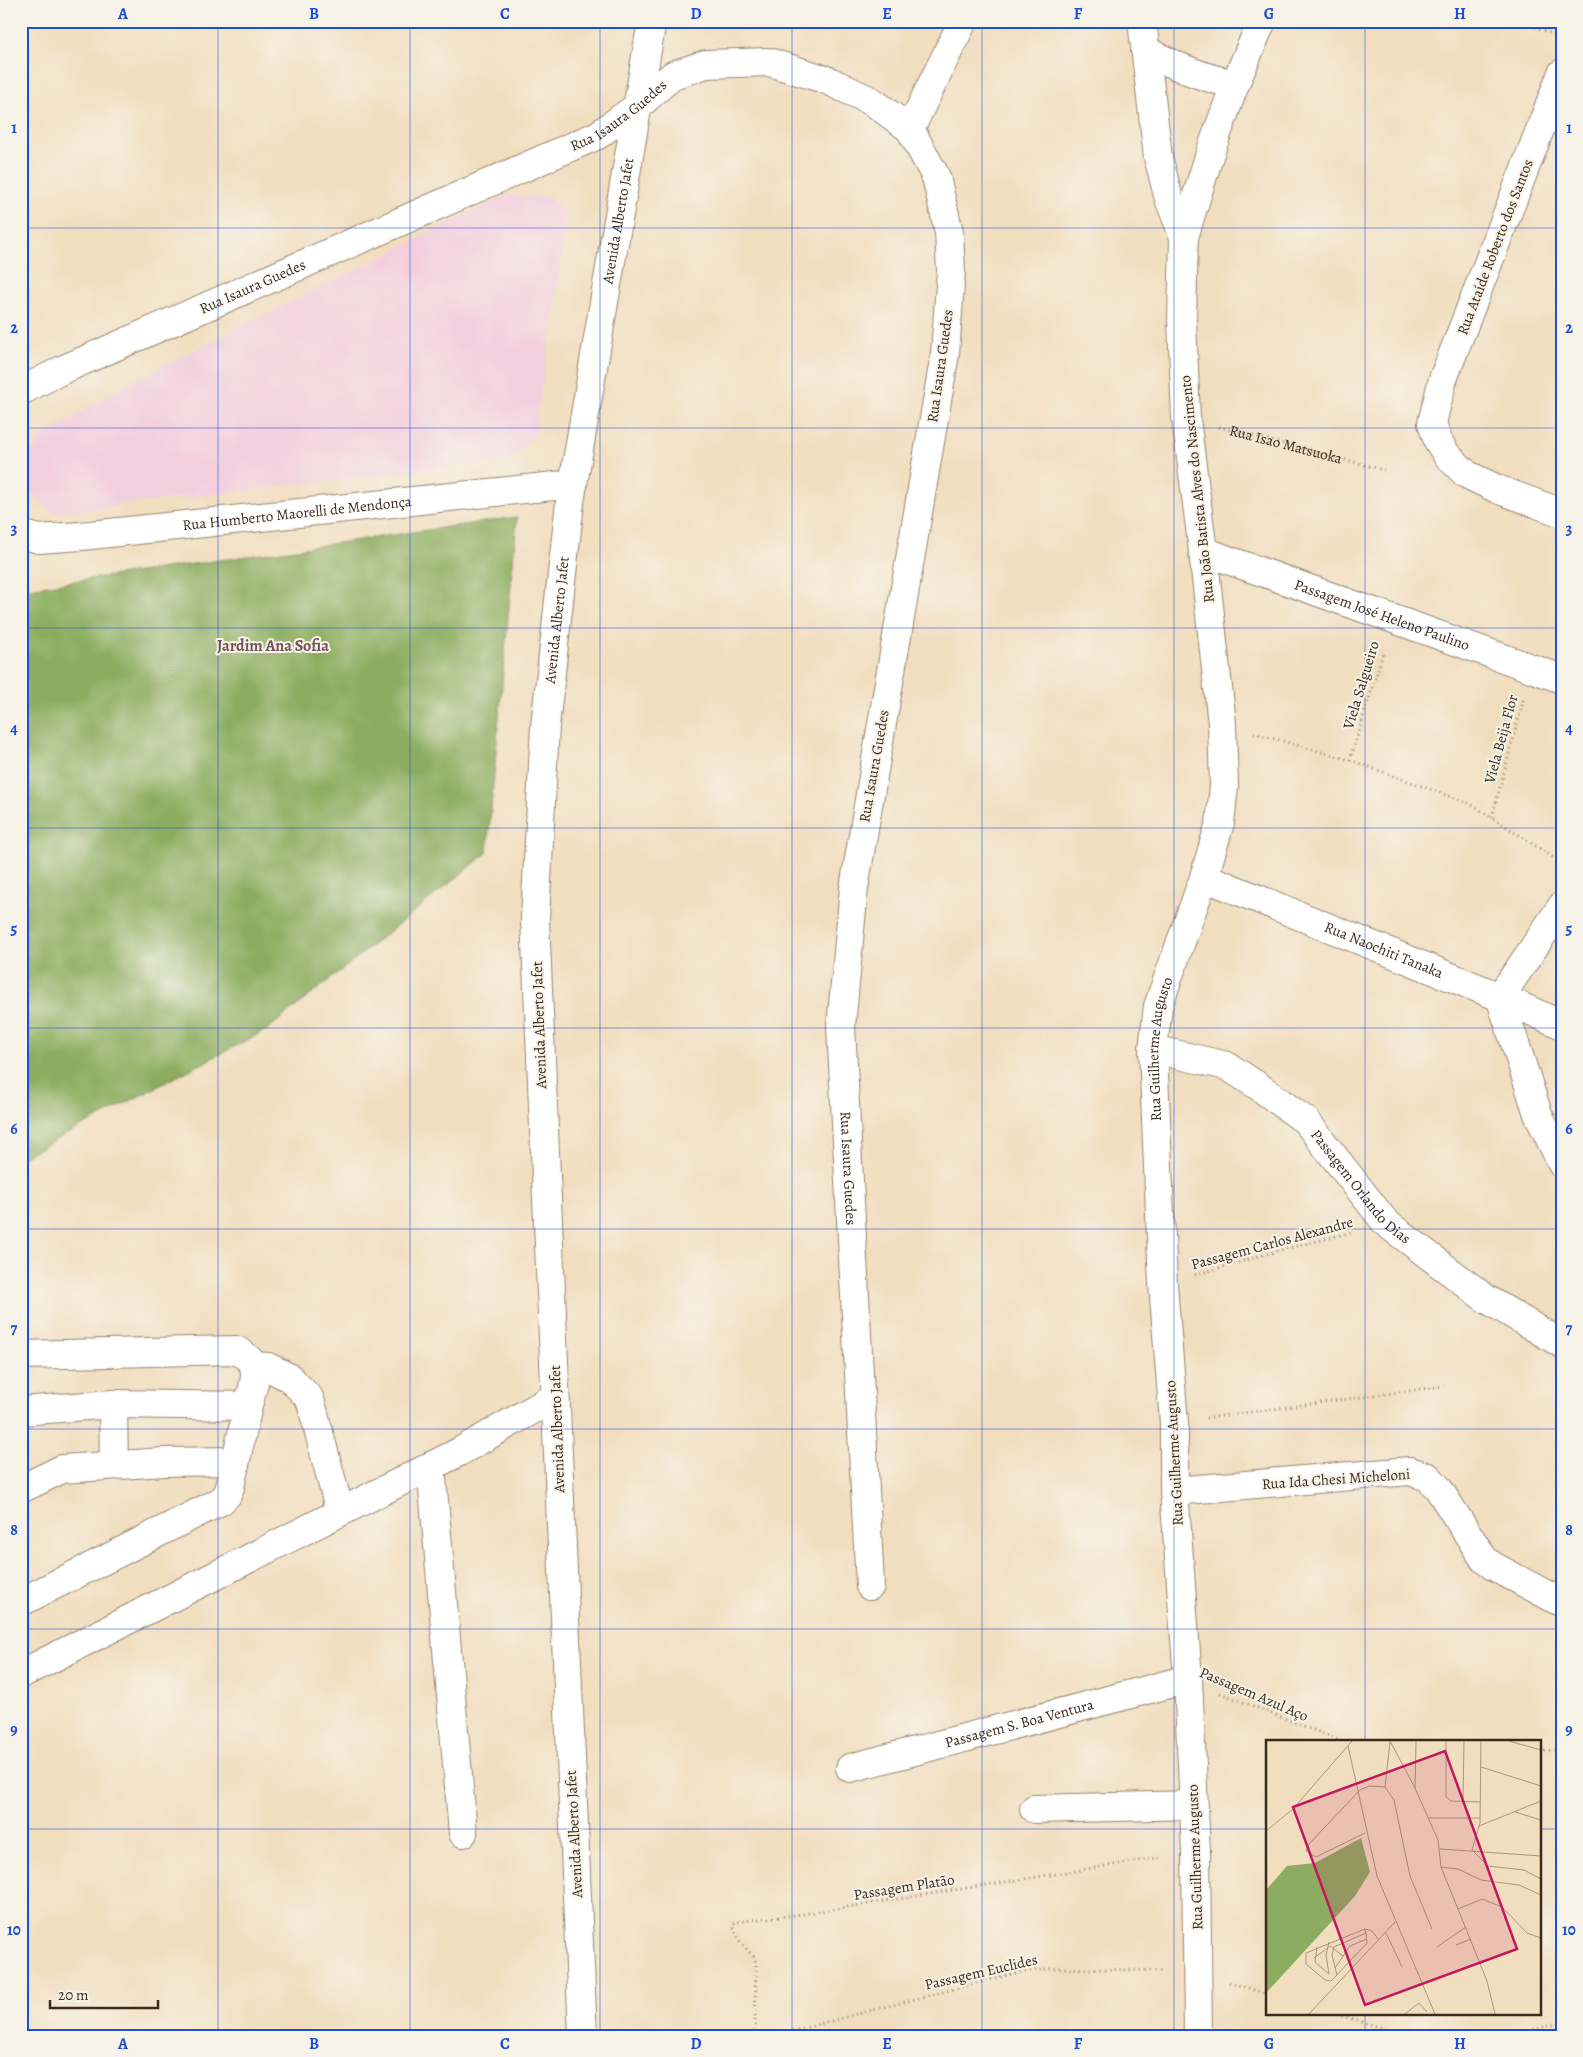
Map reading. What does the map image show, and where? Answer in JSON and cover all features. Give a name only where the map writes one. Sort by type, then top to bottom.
[{"type":"street","name":"Avenida Alberto Jafet","points":[[583,2036],[535,919],[545,726],[573,484],[652,21]]},
{"type":"street","points":[[910,129],[963,21]]},
{"type":"street","points":[[1142,21],[1158,157],[1168,199],[1184,237]]},
{"type":"street","name":"Rua João Batista Alves do Nascimento","points":[[1204,877],[1220,822],[1224,786],[1222,724],[1186,418],[1182,321],[1184,237],[1210,153],[1235,84],[1262,21]]},
{"type":"street","points":[[1145,50],[1188,72],[1211,80],[1235,84]]},
{"type":"street","name":"Rua Isaura Guedes","points":[[21,390],[62,370],[598,135],[639,105],[673,75],[706,64],[769,62],[826,80],[873,102],[910,129],[936,177],[949,232],[951,271],[945,354],[854,888],[841,1026],[870,1586]]},
{"type":"street","name":"Rua Ataíde Roberto dos Santos","points":[[1562,73],[1443,378],[1432,422],[1438,441],[1447,455],[1466,474],[1497,489],[1562,513]]},
{"type":"street","name":"Rua Humberto Maorelli de Mendonça","points":[[21,534],[39,539],[81,536],[573,484]]},
{"type":"street","name":"Passagem José Heleno Paulino","points":[[1203,551],[1562,678]]},
{"type":"street","name":"Rua Naochiti Tanaka","points":[[1204,877],[1500,996],[1562,1025]]},
{"type":"street","name":"Rua Guilherme Augusto","points":[[1198,2036],[1194,1805],[1188,1679],[1174,1491],[1174,1423],[1163,1284],[1153,1049],[1158,1006],[1204,877]]},
{"type":"street","points":[[1562,906],[1500,996],[1538,1114],[1562,1164]]},
{"type":"street","name":"Passagem Orlando Dias","points":[[1153,1049],[1227,1066],[1306,1121],[1386,1223],[1484,1298],[1562,1344]]},
{"type":"street","points":[[21,1355],[236,1350],[248,1357],[255,1366],[255,1378],[230,1488],[222,1501],[21,1602]]},
{"type":"street","points":[[255,1366],[268,1368],[290,1378],[310,1399],[340,1512]]},
{"type":"street","points":[[21,1674],[431,1466],[555,1397]]},
{"type":"street","points":[[21,1411],[113,1404],[248,1406]]},
{"type":"street","points":[[113,1404],[114,1466]]},
{"type":"street","points":[[21,1489],[62,1469],[164,1462],[235,1461]]},
{"type":"street","points":[[431,1466],[462,1833]]},
{"type":"street","name":"Rua Ida Chesi Micheloni","points":[[1174,1491],[1410,1470],[1428,1477],[1438,1488],[1484,1559],[1493,1566],[1562,1603]]},
{"type":"street","name":"Passagem S. Boa Ventura","points":[[850,1768],[1188,1679]]},
{"type":"street","points":[[1034,1809],[1194,1805]]},
{"type":"path","points":[[1521,21],[1562,38]]},
{"type":"path","name":"Rua Isao Matsuoka","points":[[1186,418],[1384,470]]},
{"type":"path","name":"Viela Salgueiro","points":[[1350,760],[1394,618]]},
{"type":"path","name":"Viela Beija Flor","points":[[1492,817],[1532,666]]},
{"type":"path","points":[[1222,724],[1350,760],[1471,804],[1562,863]]},
{"type":"path","name":"Passagem Carlos Alexandre","points":[[1163,1284],[1277,1251],[1386,1223]]},
{"type":"path","points":[[1174,1423],[1444,1386]]},
{"type":"path","name":"Passagem Azul Aço","points":[[1188,1679],[1338,1740]]},
{"type":"path","points":[[1540,1752],[1562,1750]]},
{"type":"path","name":"Passagem Platão","points":[[755,2036],[756,1962],[754,1956],[740,1942],[733,1926],[735,1922],[813,1913],[1196,1852]]},
{"type":"path","name":"Passagem Euclides","points":[[774,2036],[1020,1972],[1057,1968],[1198,1972]]},
{"type":"path","points":[[1335,2014],[1410,2036]]},
{"type":"path","points":[[1504,2036],[1562,2023]]},
{"type":"shaded area","points":[[505,195],[548,197],[565,211],[563,249],[534,437],[511,460],[53,513],[26,487],[28,457],[41,437],[125,385]]},
{"type":"green space","points":[[517,517],[487,853],[268,1029],[21,1158],[21,589]]},
{"type":"district","name":"Jardim Ana Sofia","points":[[273,646]]}]
